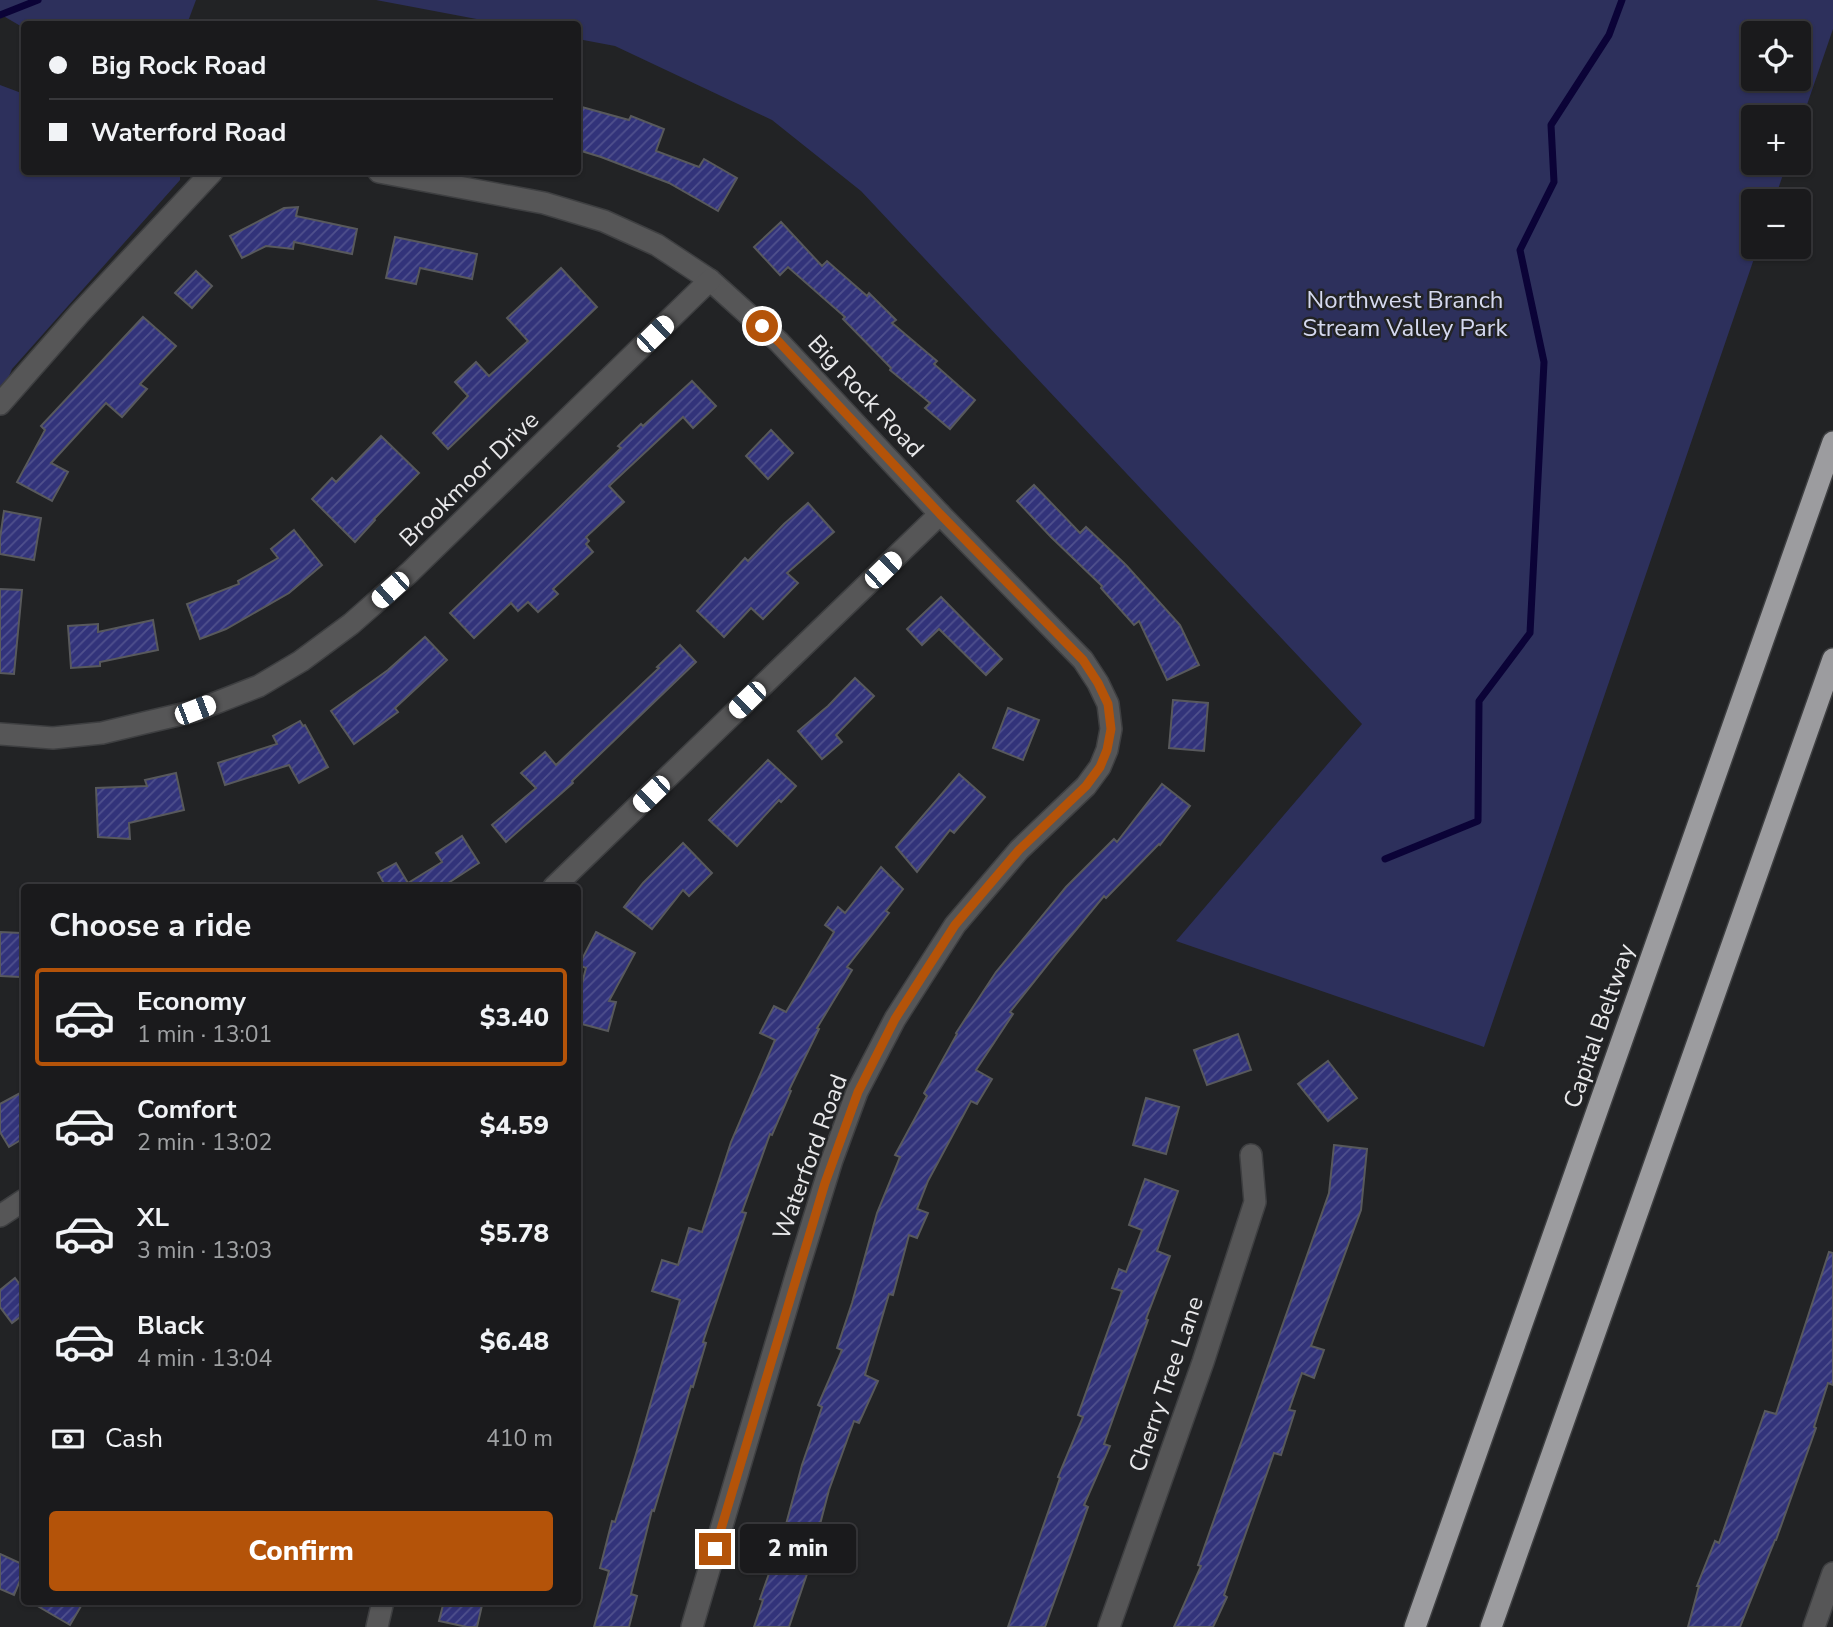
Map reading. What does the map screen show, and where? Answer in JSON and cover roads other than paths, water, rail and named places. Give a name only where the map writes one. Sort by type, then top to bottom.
[{"type":"highway","name":"Capital Beltway","points":[[1415,1627],[1833,442]]},
{"type":"highway","points":[[1491,1627],[1833,659]]},
{"type":"street","points":[[0,404],[79,314],[209,175]]},
{"type":"street","name":"Big Rock Road","points":[[395,175],[544,203],[604,221],[657,245],[710,280],[779,342],[940,514],[1083,660],[1108,704],[1111,729]]},
{"type":"street","name":"Brookmoor Drive","points":[[0,734],[53,738],[102,733],[148,722],[195,710],[259,686],[301,661],[351,624],[409,573],[710,280]]},
{"type":"street","points":[[557,884],[940,514]]},
{"type":"street","name":"Waterford Road","points":[[692,1627],[804,1250],[832,1160],[858,1092],[895,1019],[955,925],[1019,850],[1086,786],[1100,767],[1111,729]]},
{"type":"street","name":"Cherry Tree Lane","points":[[1109,1627],[1203,1362],[1255,1202],[1251,1155]]},
{"type":"street","points":[[0,1216],[21,1202]]},
{"type":"street","points":[[1814,1627],[1833,1573]]},
{"type":"street","points":[[377,1627],[382,1605]]},
{"type":"waterway","points":[[0,15],[38,0]]},
{"type":"waterway","points":[[1385,859],[1478,821],[1479,701],[1530,633],[1544,362],[1520,250],[1554,182],[1551,125],[1609,35],[1622,0]]},
{"type":"park label","name":"Northwest Branch Stream Valley Park","points":[[1405,314]]}]
